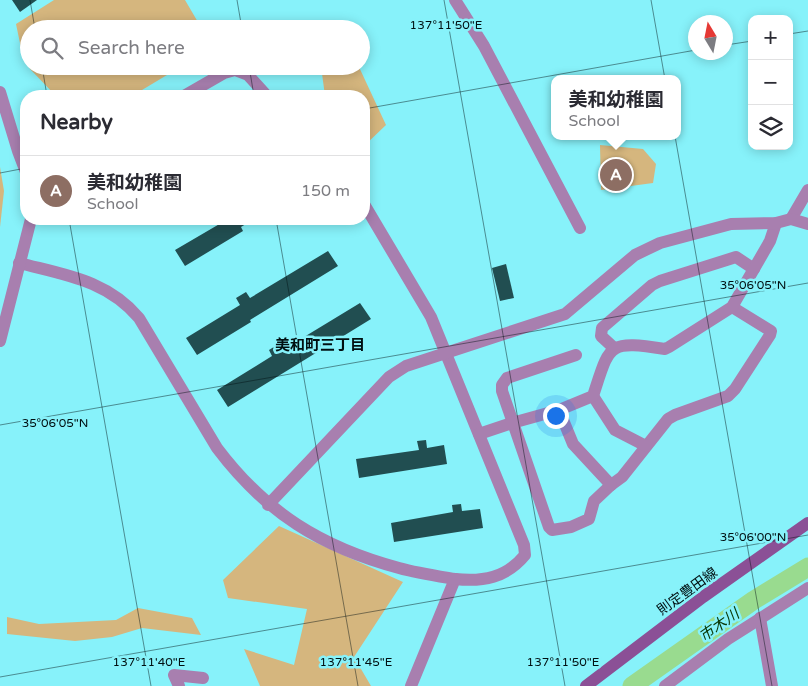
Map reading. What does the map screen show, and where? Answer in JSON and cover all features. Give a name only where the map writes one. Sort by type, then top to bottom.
[{"type":"main road","name":"則定豊田線","points":[[586,686],[703,597],[808,523]]},
{"type":"street","points":[[455,0],[484,46],[580,228]]},
{"type":"street","points":[[194,90],[221,75]]},
{"type":"street","points":[[248,75],[262,90]]},
{"type":"street","points":[[0,92],[20,156]]},
{"type":"street","points":[[268,505],[389,377],[406,366],[565,314],[635,255],[660,243],[731,224],[776,224],[791,218],[808,190]]},
{"type":"street","points":[[19,263],[90,282],[115,295],[132,310],[139,318],[217,448],[241,478],[268,505],[308,533],[361,556],[399,568],[455,579],[475,581],[487,579],[516,566],[525,555],[524,545],[431,317],[370,214]]},
{"type":"street","points":[[791,218],[808,224]]},
{"type":"street","points":[[593,396],[605,357],[614,348],[629,344],[670,347],[732,307],[770,241],[776,224]]},
{"type":"street","points":[[0,338],[29,225]]},
{"type":"street","points":[[614,348],[601,336],[602,328],[652,285],[736,257],[754,269]]},
{"type":"street","points":[[576,355],[507,378],[502,386],[512,422],[549,527],[552,530],[571,526],[589,519],[594,501],[622,477],[668,419],[728,396],[771,331],[732,307]]},
{"type":"street","points":[[479,434],[512,422],[559,410],[593,396]]},
{"type":"street","points":[[593,396],[615,430],[646,446]]},
{"type":"street","points":[[559,410],[573,444],[611,485]]},
{"type":"street","points":[[411,686],[455,579]]},
{"type":"street","points":[[665,686],[760,618],[808,588]]},
{"type":"street","points":[[760,618],[772,686]]},
{"type":"street","points":[[179,686],[174,675],[203,678]]},
{"type":"shaded area","points":[[54,0],[185,0],[197,20],[22,20]]},
{"type":"shaded area","points":[[20,21],[20,43],[16,24]]},
{"type":"shaded area","points":[[36,75],[167,75],[142,90],[50,90]]},
{"type":"shaded area","points":[[322,75],[363,75],[370,90],[324,90]]},
{"type":"shaded area","points":[[370,91],[386,125],[370,140]]},
{"type":"shaded area","points":[[600,145],[643,149],[656,164],[653,183],[601,190]]},
{"type":"shaded area","points":[[0,167],[4,191],[0,227]]},
{"type":"shaded area","points":[[279,526],[403,582],[354,657],[371,686],[260,686],[244,649],[294,665],[307,609],[228,598],[223,580]]},
{"type":"shaded area","points":[[138,608],[192,618],[201,635],[142,628],[112,637],[75,641],[7,634],[7,617],[39,624],[116,620]]},
{"type":"building","points":[[12,0],[37,0],[20,12]]},
{"type":"building","points":[[218,225],[244,225],[241,227],[243,231],[185,266],[175,250]]},
{"type":"building","points":[[328,251],[338,266],[197,355],[186,338],[240,305],[236,298],[246,292],[250,298]]},
{"type":"building","points":[[506,264],[514,298],[500,301],[492,268]]},
{"type":"building","points":[[360,303],[371,319],[228,407],[217,390],[272,356],[269,350],[277,345],[281,351]]},
{"type":"building","points":[[426,440],[427,448],[444,445],[447,464],[359,478],[356,459],[419,450],[417,441]]},
{"type":"building","points":[[461,504],[462,511],[480,509],[483,528],[394,542],[391,523],[453,512],[452,505]]},
{"type":"waterway","name":"市木川","points":[[632,686],[754,600],[808,567]]},
{"type":"place","name":"美和幼稚園","points":[[616,175]]},
{"type":"district","name":"美和町三丁目","points":[[320,345]]}]
